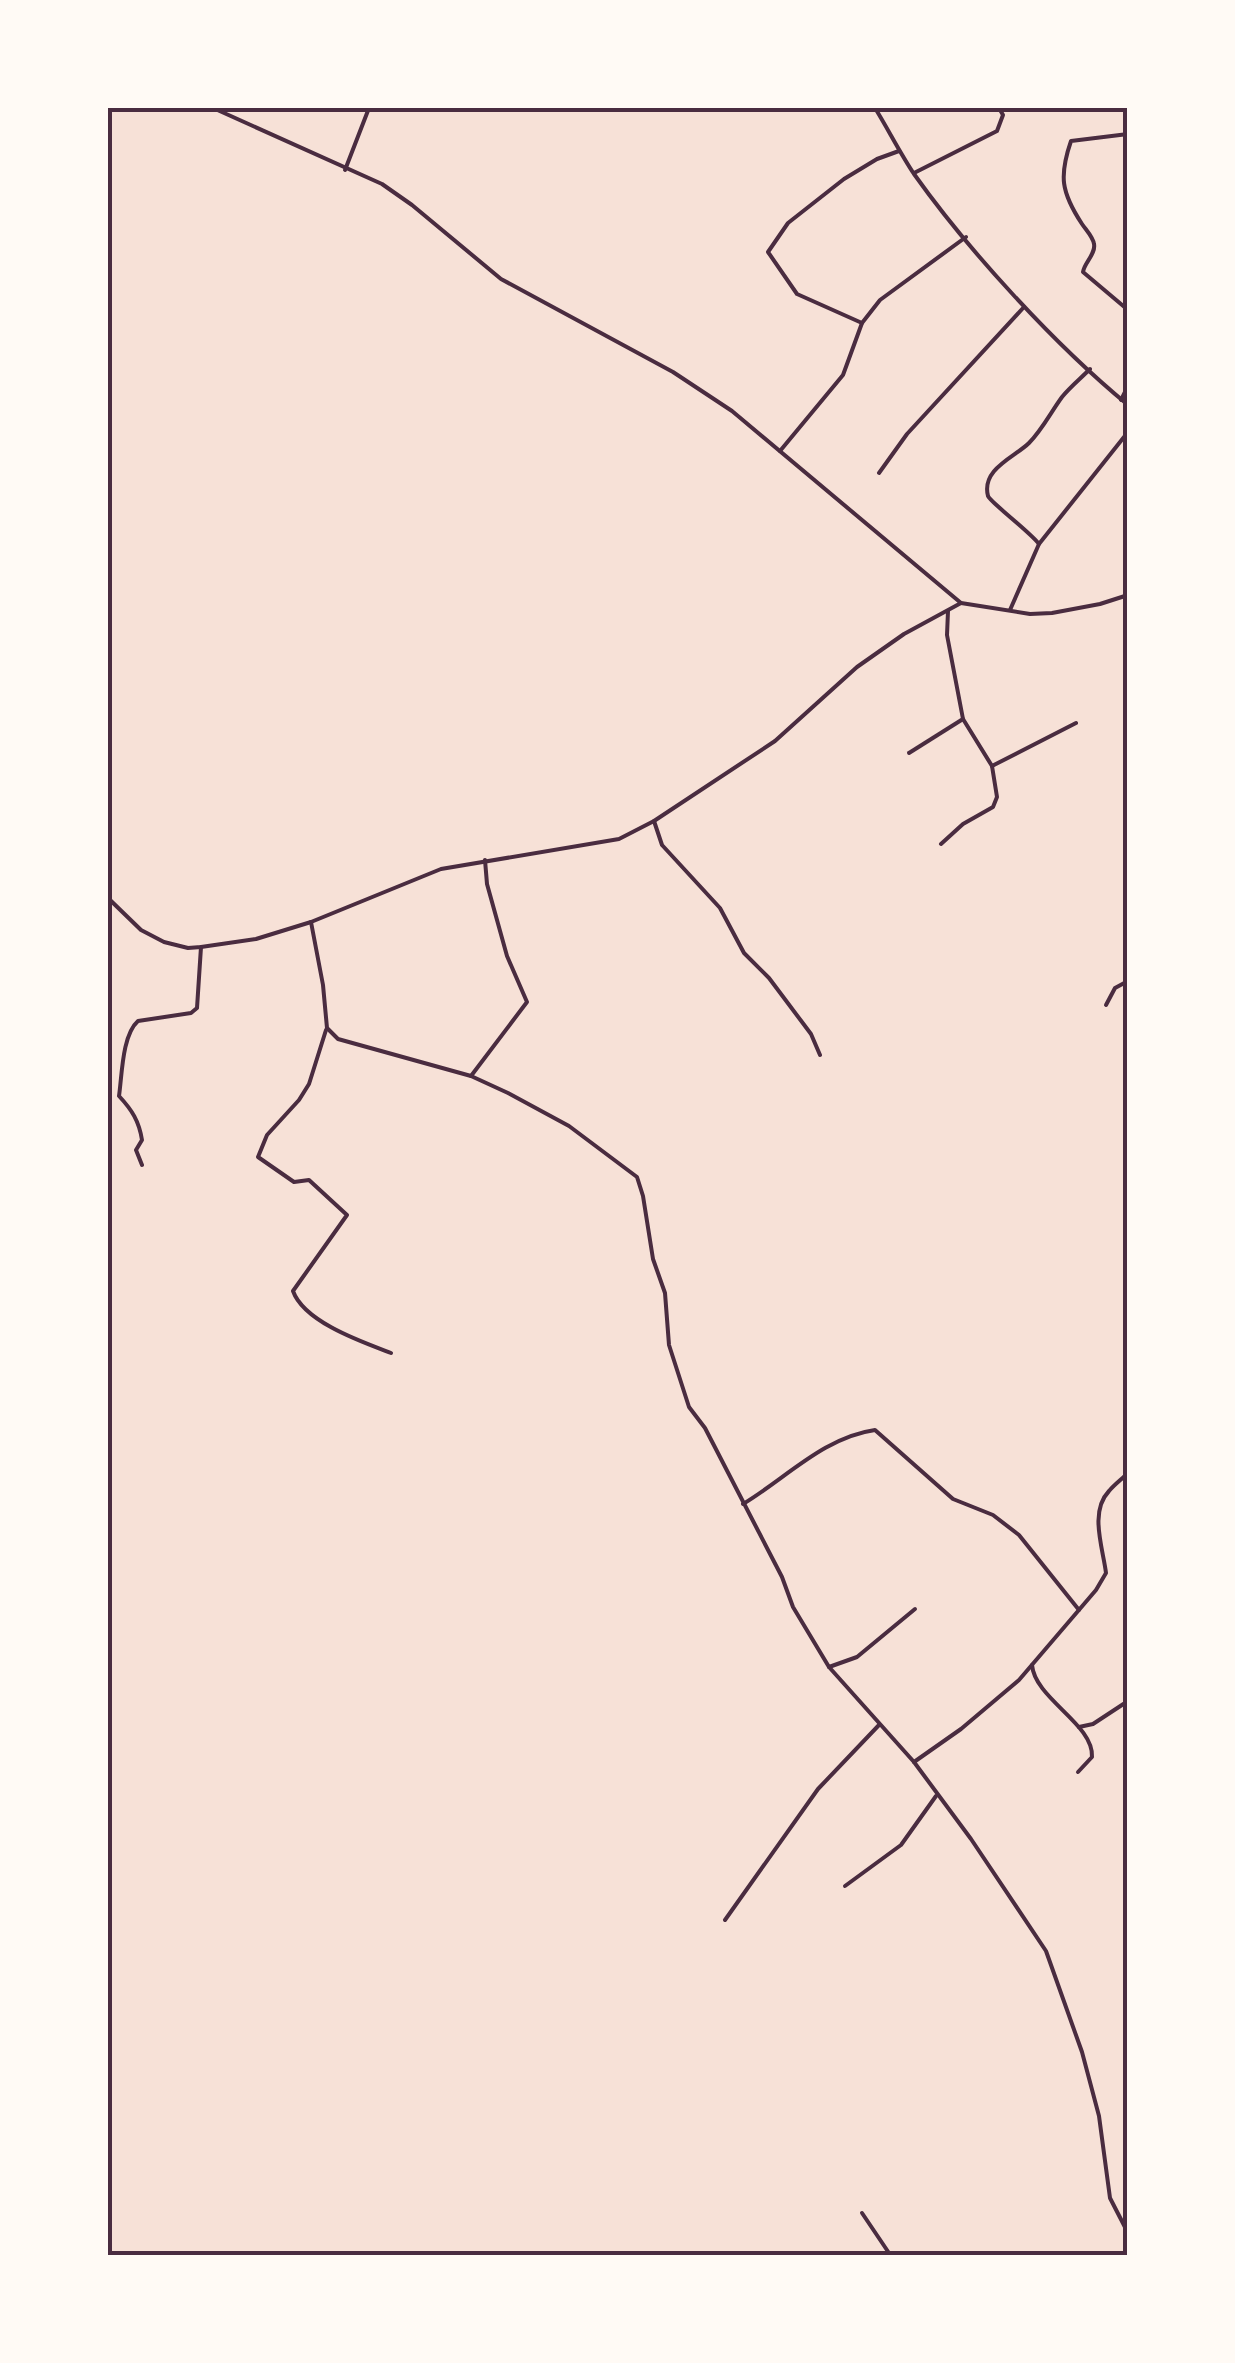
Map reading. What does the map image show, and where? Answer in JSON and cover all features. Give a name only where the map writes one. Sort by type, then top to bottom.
[{"type":"street","points":[[213,108],[382,184],[501,279],[673,372],[732,411],[962,603],[1052,613],[1128,595]]},
{"type":"street","points":[[345,170],[369,108]]},
{"type":"street","points":[[875,108],[914,173],[966,237],[1025,306],[1128,404]]},
{"type":"street","points":[[914,173],[997,131],[1003,115],[998,108]]},
{"type":"street","points":[[1128,134],[1071,140],[1062,178],[1066,198],[1094,241],[1094,250],[1083,272],[1128,310]]},
{"type":"street","points":[[862,322],[797,294],[768,252],[788,223],[844,179],[900,151]]},
{"type":"street","points":[[780,451],[843,375],[862,322],[880,300],[966,237]]},
{"type":"street","points":[[879,473],[908,434],[1025,306]]},
{"type":"street","points":[[1040,544],[1018,520],[990,502],[989,483],[1010,454],[1028,445],[1070,388],[1090,369]]},
{"type":"street","points":[[1122,400],[1128,386]]},
{"type":"street","points":[[1010,610],[1040,544],[1128,432]]},
{"type":"street","points":[[108,898],[141,930],[164,942],[201,947],[256,939],[311,922],[441,869],[619,839],[654,821],[774,741],[857,667],[904,634],[962,603]]},
{"type":"street","points":[[941,844],[962,824],[993,807],[997,797],[992,766],[963,719],[948,635],[948,611]]},
{"type":"street","points":[[909,753],[963,719]]},
{"type":"street","points":[[992,766],[1076,722]]},
{"type":"street","points":[[654,821],[662,846],[720,908],[744,954],[769,978],[812,1034],[820,1055]]},
{"type":"street","points":[[471,1076],[527,1002],[507,956],[485,860]]},
{"type":"street","points":[[311,922],[324,985],[327,1028],[308,1084],[299,1100],[267,1134],[258,1157],[294,1182],[309,1180],[347,1215],[300,1278],[292,1291],[294,1298],[348,1336],[391,1353]]},
{"type":"street","points":[[142,1166],[136,1150],[142,1138],[135,1112],[119,1096],[128,1038],[138,1021],[197,1008],[201,947]]},
{"type":"street","points":[[1106,1005],[1115,988],[1128,981]]},
{"type":"street","points":[[327,1028],[338,1039],[362,1048],[471,1076],[569,1126],[637,1177],[644,1196],[653,1260],[666,1292],[668,1345],[689,1407],[706,1428],[794,1607],[829,1667],[914,1762],[1046,1951],[1082,2052],[1098,2116],[1110,2198],[1128,2233]]},
{"type":"street","points":[[743,1504],[819,1452],[875,1430],[953,1499],[994,1515],[1019,1536],[1079,1610]]},
{"type":"street","points":[[914,1762],[1019,1680],[1079,1610],[1106,1573],[1099,1538],[1100,1509],[1107,1492],[1128,1473]]},
{"type":"street","points":[[829,1667],[857,1657],[915,1609]]},
{"type":"street","points":[[1032,1665],[1034,1679],[1079,1727],[1092,1752],[1078,1772]]},
{"type":"street","points":[[1019,1680],[1034,1679]]},
{"type":"street","points":[[1079,1727],[1092,1724],[1128,1701]]},
{"type":"street","points":[[725,1920],[818,1789],[879,1725]]},
{"type":"street","points":[[846,1886],[901,1845],[936,1796]]},
{"type":"street","points":[[862,2213],[891,2256]]}]
